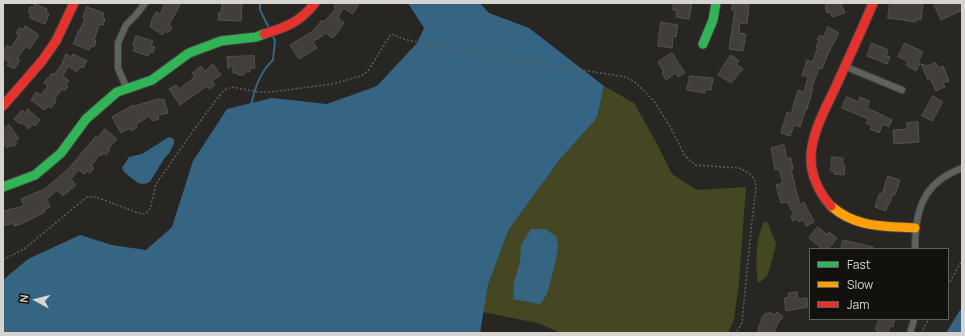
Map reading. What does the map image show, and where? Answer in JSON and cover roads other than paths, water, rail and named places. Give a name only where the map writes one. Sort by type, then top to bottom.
[{"type":"street","points":[[3,106],[42,61],[56,41],[74,3]]},
{"type":"street","points":[[127,89],[118,68],[118,43],[126,25],[145,3]]},
{"type":"street","points":[[3,187],[36,175],[61,153],[86,120],[117,92],[152,80],[189,54],[221,41],[256,37],[287,27],[307,13],[315,3]]},
{"type":"street","points":[[703,44],[713,20],[716,3]]},
{"type":"street","points":[[872,3],[813,139],[811,163],[816,186],[831,207],[853,220],[874,225],[915,228]]},
{"type":"street","points":[[844,66],[902,90]]},
{"type":"street","points":[[915,248],[915,228],[923,198],[940,180],[962,168]]},
{"type":"street","points":[[910,333],[914,320]]},
{"type":"water","points":[[408,3],[480,3],[489,13],[529,28],[604,86],[597,118],[561,158],[509,229],[488,285],[480,333],[3,333],[3,280],[28,259],[80,235],[112,245],[146,250],[172,227],[193,161],[227,109],[272,98],[327,104],[377,86],[417,43],[424,28]]},
{"type":"water","points":[[169,137],[174,139],[170,152],[148,183],[138,183],[124,172],[122,168],[129,157],[142,154]]},
{"type":"water","points":[[531,229],[545,229],[556,236],[558,247],[547,294],[540,304],[513,299],[514,282],[520,263],[521,245]]},
{"type":"water","points":[[960,310],[962,310],[962,333],[946,333]]},
{"type":"waterway","points":[[260,3],[260,10],[270,30]]},
{"type":"waterway","points":[[251,105],[254,92],[259,81],[268,65],[273,60],[275,41],[272,34]]}]
